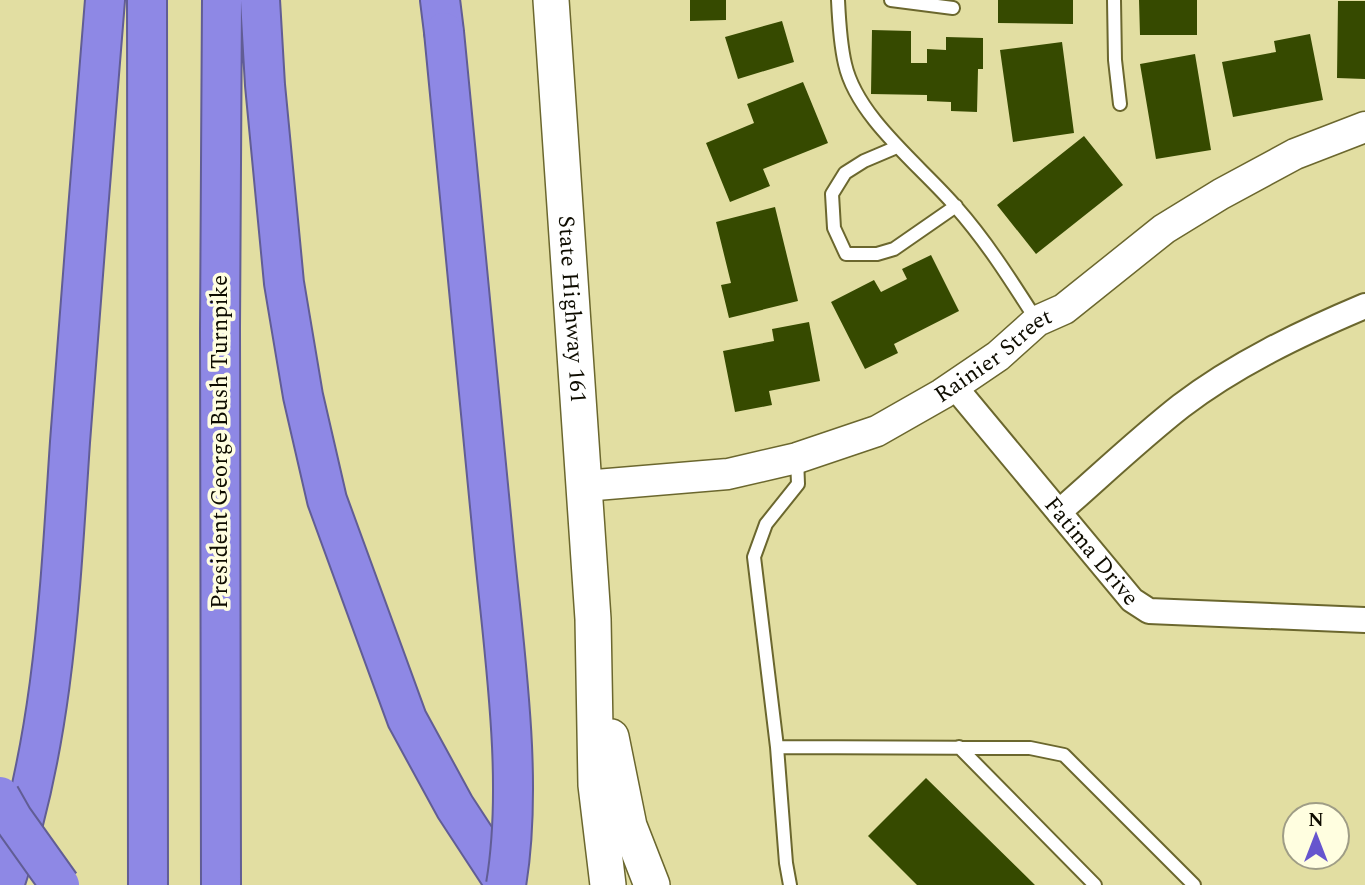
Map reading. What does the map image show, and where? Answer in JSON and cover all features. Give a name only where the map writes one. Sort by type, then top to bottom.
[{"type":"highway","points":[[4,885],[18,847],[34,783],[45,720],[64,532],[105,0]]},
{"type":"highway","points":[[147,0],[148,885]]},
{"type":"highway","name":"President George Bush Turnpike","points":[[221,885],[222,0]]},
{"type":"highway","points":[[260,0],[265,85],[284,283],[303,396],[327,500],[407,719],[455,807],[506,885]]},
{"type":"highway","points":[[442,16],[506,669],[512,804],[510,861],[506,885]]},
{"type":"highway","points":[[0,796],[60,885]]},
{"type":"main road","name":"State Highway 161","points":[[551,0],[593,619]]},
{"type":"main road","points":[[593,619],[596,785],[608,884]]},
{"type":"main road","points":[[593,619],[611,738],[629,826],[652,885]]},
{"type":"street","name":"Rainier Street","points":[[584,486],[728,474],[797,458],[877,431],[954,386],[998,356],[1037,321],[1064,309],[1164,229],[1295,154],[1365,127]]},
{"type":"street","points":[[1059,512],[1182,405],[1249,362],[1365,306]]},
{"type":"street","name":"Fatima Drive","points":[[954,386],[1132,600],[1149,611],[1365,620]]},
{"type":"lane","points":[[838,0],[839,30],[848,74],[855,92],[897,147],[956,206],[993,254],[1037,321]]},
{"type":"lane","points":[[891,0],[953,8]]},
{"type":"lane","points":[[1114,0],[1115,60],[1120,104]]},
{"type":"lane","points":[[897,147],[864,161],[845,173],[832,194],[834,228],[846,254],[877,254],[894,249],[956,206]]},
{"type":"lane","points":[[790,885],[777,747],[754,557],[766,524],[798,484],[797,458]]},
{"type":"lane","points":[[777,747],[1030,748],[1064,755],[1194,885]]},
{"type":"lane","points":[[959,747],[1095,885]]},
{"type":"building","points":[[690,0],[726,0],[726,20],[690,21]]},
{"type":"building","points":[[998,0],[1073,0],[1073,24],[998,23]]},
{"type":"building","points":[[1139,0],[1197,0],[1197,35],[1140,35]]},
{"type":"building","points":[[1338,1],[1365,1],[1365,79],[1337,78]]},
{"type":"building","points":[[782,21],[794,62],[738,79],[725,37]]},
{"type":"building","points":[[872,30],[911,31],[911,63],[927,63],[927,49],[946,50],[946,37],[983,38],[983,69],[978,69],[977,112],[951,111],[951,102],[927,101],[927,95],[871,94]]},
{"type":"building","points":[[1310,34],[1323,100],[1233,117],[1222,62],[1276,52],[1274,41]]},
{"type":"building","points":[[1062,42],[1074,133],[1013,142],[1000,50]]},
{"type":"building","points":[[1195,54],[1211,150],[1156,159],[1140,64]]},
{"type":"building","points":[[803,82],[828,143],[763,169],[770,186],[730,202],[706,143],[754,123],[747,104]]},
{"type":"building","points":[[1084,136],[1123,185],[1036,254],[997,205]]},
{"type":"building","points":[[775,207],[798,301],[729,318],[721,285],[731,283],[716,222]]},
{"type":"building","points":[[931,255],[959,311],[894,344],[898,353],[865,369],[831,302],[874,280],[881,292],[907,279],[902,269]]},
{"type":"building","points":[[809,322],[820,381],[769,391],[772,405],[735,412],[723,351],[774,341],[772,329]]},
{"type":"building","points":[[926,778],[1035,885],[917,885],[868,836]]}]
